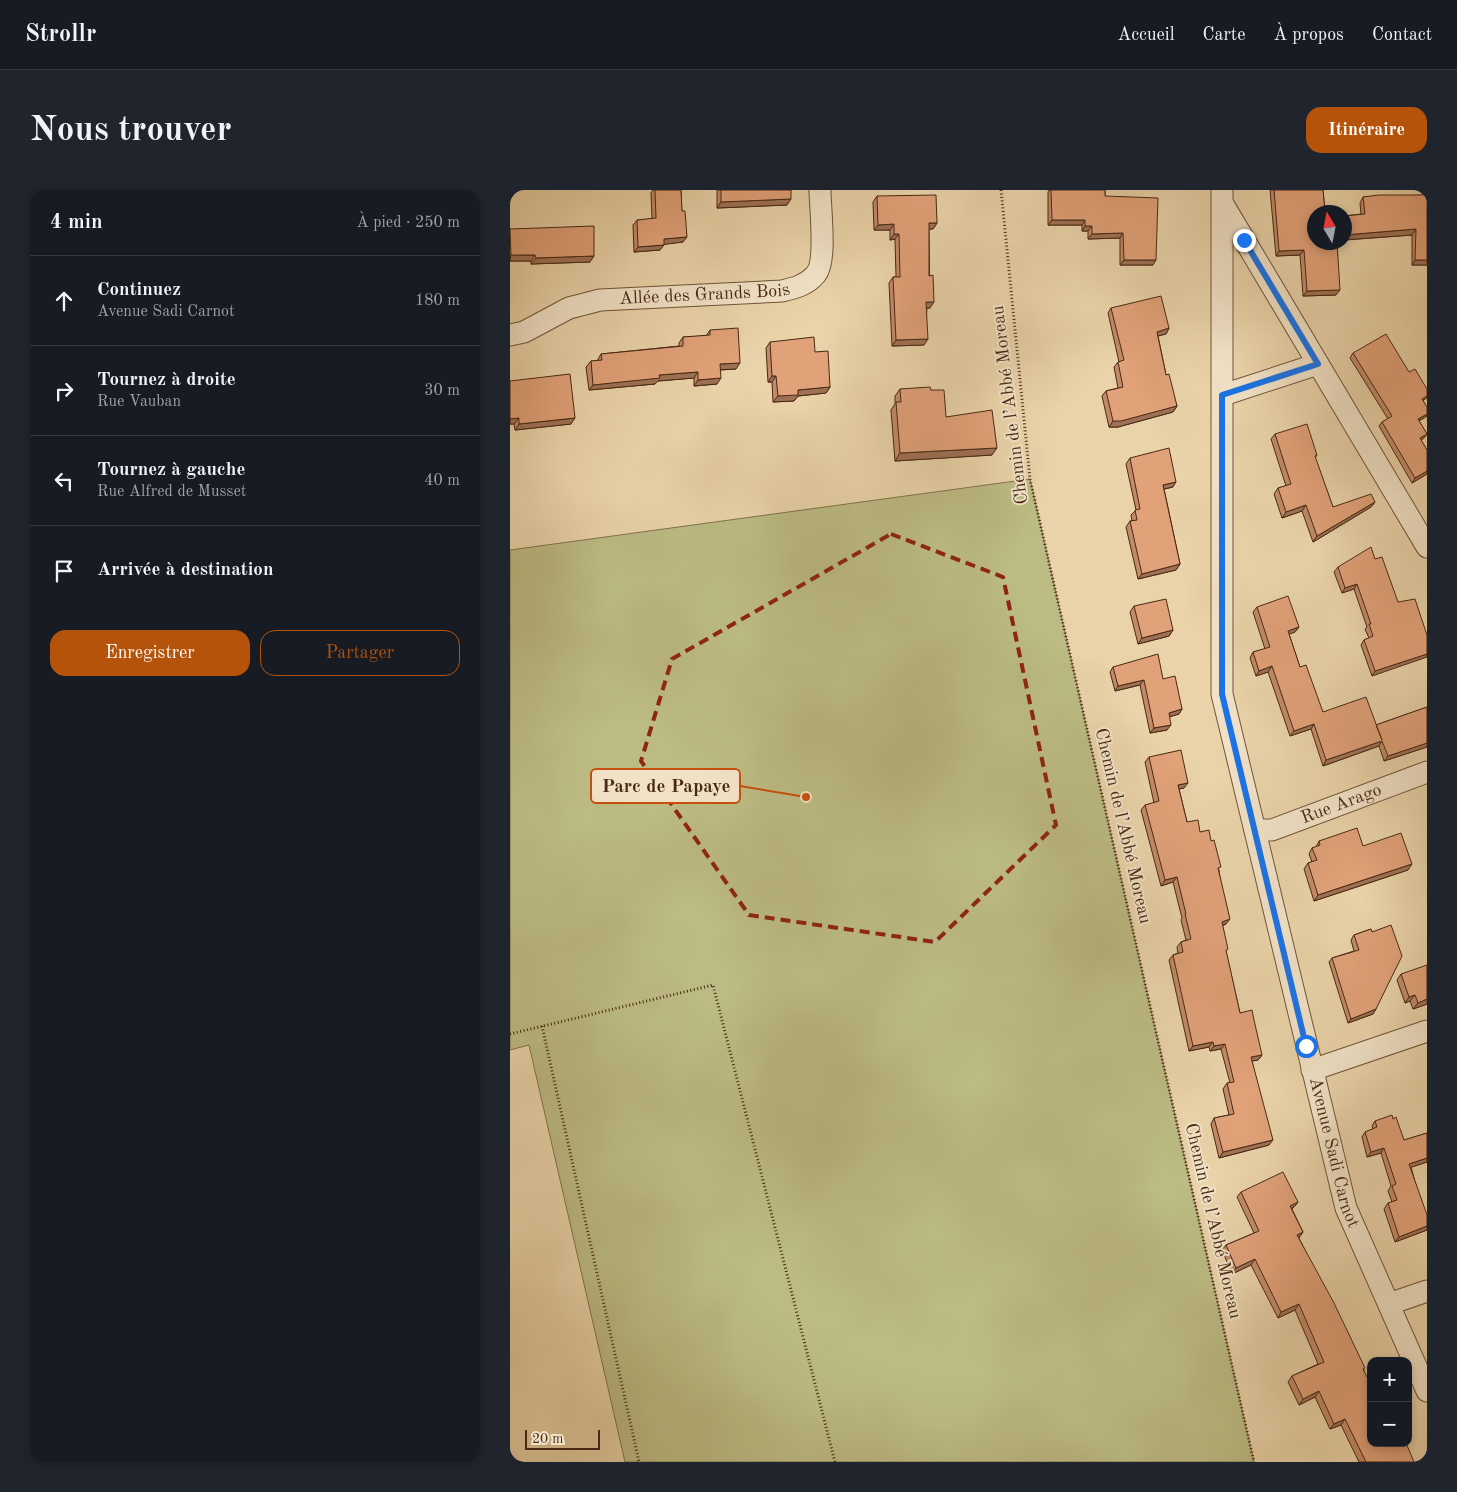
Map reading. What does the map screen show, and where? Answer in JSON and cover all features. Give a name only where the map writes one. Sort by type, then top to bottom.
[{"type":"street","name":"Allée des Grands Bois","points":[[510,335],[524,332],[570,308],[600,300],[782,291],[798,287],[818,273],[821,260],[820,190]]},
{"type":"street","points":[[1222,197],[1427,548]]},
{"type":"street","name":"Avenue Sadi Carnot","points":[[1222,197],[1222,694],[1346,1208],[1427,1391]]},
{"type":"street","points":[[1222,395],[1318,364]]},
{"type":"street","name":"Rue Arago","points":[[1255,830],[1272,830],[1427,772]]},
{"type":"street","points":[[1312,1070],[1427,1031]]},
{"type":"street","points":[[1389,1304],[1427,1291]]},
{"type":"path","name":"Chemin de l’Abbé Moreau","points":[[1000,190],[1030,479],[1254,1462]]},
{"type":"path","points":[[510,1034],[713,985],[835,1462]]},
{"type":"path","points":[[542,1026],[638,1462]]},
{"type":"highlighted area","points":[[891,534],[1003,577],[1056,825],[935,942],[749,915],[641,761],[672,659]]},
{"type":"shaded area","points":[[1030,479],[1254,1462],[625,1462],[529,1045],[510,1050],[510,550]]},
{"type":"building","points":[[655,190],[681,190],[682,211],[685,211],[687,237],[664,239],[664,245],[638,247],[637,220],[656,218]]},
{"type":"building","points":[[721,190],[791,190],[791,199],[721,202]]},
{"type":"building","points":[[1051,190],[1105,190],[1105,196],[1158,198],[1156,260],[1124,260],[1123,233],[1092,234],[1092,226],[1085,226],[1085,220],[1052,220]]},
{"type":"building","points":[[1274,190],[1323,190],[1324,205],[1307,205],[1307,250],[1338,250],[1340,290],[1307,291],[1304,250],[1279,251]]},
{"type":"building","points":[[936,195],[937,223],[929,223],[929,276],[933,275],[934,302],[926,302],[928,339],[896,340],[893,277],[900,277],[899,234],[894,234],[894,224],[878,225],[877,196]]},
{"type":"building","points":[[1427,195],[1427,260],[1415,260],[1416,229],[1352,234],[1352,215],[1365,214],[1363,197]]},
{"type":"building","points":[[594,226],[594,256],[536,258],[535,255],[511,255],[510,229]]},
{"type":"building","points":[[1161,296],[1169,328],[1157,332],[1166,375],[1169,374],[1177,406],[1121,421],[1113,421],[1106,391],[1123,387],[1118,362],[1124,360],[1111,308]]},
{"type":"building","points":[[738,328],[740,363],[720,364],[721,378],[698,380],[698,372],[659,375],[660,378],[593,385],[591,361],[602,360],[601,354],[683,346],[683,337],[710,335],[710,330]]},
{"type":"building","points":[[1386,334],[1409,372],[1415,369],[1427,389],[1427,396],[1422,399],[1427,407],[1427,414],[1418,419],[1427,434],[1420,438],[1427,450],[1427,471],[1415,478],[1382,422],[1392,416],[1353,353]]},
{"type":"building","points":[[814,337],[815,352],[828,351],[830,387],[798,390],[798,395],[778,396],[776,376],[772,376],[770,342]]},
{"type":"building","points":[[570,374],[575,418],[519,424],[519,418],[510,419],[510,381]]},
{"type":"building","points":[[930,387],[931,390],[944,390],[946,417],[992,410],[997,448],[900,453],[896,402],[901,402],[900,389]]},
{"type":"building","points":[[1307,424],[1317,455],[1315,456],[1333,507],[1371,494],[1375,502],[1317,536],[1306,505],[1286,512],[1278,488],[1291,484],[1275,434]]},
{"type":"building","points":[[1169,448],[1176,482],[1163,485],[1180,564],[1142,574],[1130,521],[1137,520],[1135,510],[1140,509],[1130,458]]},
{"type":"building","points":[[1371,547],[1375,559],[1382,557],[1398,602],[1415,599],[1427,635],[1427,654],[1375,671],[1364,640],[1373,636],[1369,624],[1371,624],[1357,584],[1345,588],[1338,567]]},
{"type":"building","points":[[1288,596],[1299,627],[1288,631],[1300,667],[1306,665],[1323,712],[1366,697],[1376,725],[1427,707],[1427,743],[1388,756],[1382,741],[1326,760],[1314,724],[1294,731],[1272,666],[1259,671],[1253,652],[1270,647],[1257,607]]},
{"type":"building","points":[[1166,599],[1173,630],[1142,638],[1134,606]]},
{"type":"building","points":[[1158,654],[1163,679],[1175,676],[1182,709],[1169,713],[1171,725],[1154,728],[1144,680],[1118,686],[1113,667]]},
{"type":"building","points":[[1181,750],[1188,783],[1178,785],[1187,822],[1198,820],[1200,832],[1209,830],[1211,841],[1214,840],[1221,867],[1218,868],[1230,919],[1222,922],[1228,949],[1226,950],[1240,1013],[1252,1010],[1262,1055],[1251,1057],[1273,1140],[1223,1152],[1214,1118],[1234,1114],[1227,1083],[1234,1082],[1225,1044],[1214,1046],[1213,1042],[1193,1046],[1173,955],[1183,952],[1181,942],[1191,939],[1177,877],[1165,880],[1145,805],[1159,801],[1149,757]]},
{"type":"building","points":[[1357,828],[1363,846],[1401,833],[1412,864],[1318,895],[1308,863],[1317,860],[1312,848],[1320,845],[1319,841]]},
{"type":"building","points":[[1391,925],[1402,956],[1376,1009],[1351,1019],[1332,958],[1359,950],[1354,935],[1371,929],[1372,932]]},
{"type":"building","points":[[1427,965],[1427,999],[1418,1003],[1415,995],[1409,997],[1401,974]]},
{"type":"building","points":[[1392,1115],[1393,1119],[1396,1117],[1404,1140],[1427,1133],[1427,1158],[1409,1164],[1427,1215],[1427,1226],[1399,1237],[1388,1203],[1397,1200],[1392,1186],[1396,1184],[1384,1148],[1371,1152],[1365,1132],[1377,1127],[1375,1121]]},
{"type":"building","points":[[1283,1172],[1298,1202],[1290,1206],[1303,1232],[1297,1235],[1334,1303],[1365,1368],[1363,1369],[1367,1377],[1367,1447],[1408,1447],[1414,1462],[1366,1462],[1345,1419],[1334,1424],[1319,1391],[1303,1399],[1292,1376],[1324,1362],[1299,1304],[1281,1312],[1255,1259],[1236,1268],[1226,1245],[1259,1231],[1241,1192]]},
{"type":"place","name":"Parc de Papaye","points":[[806,797]]},
{"type":"route","points":[[1244,240],[1318,364],[1222,395],[1222,694],[1306,1046]]}]
